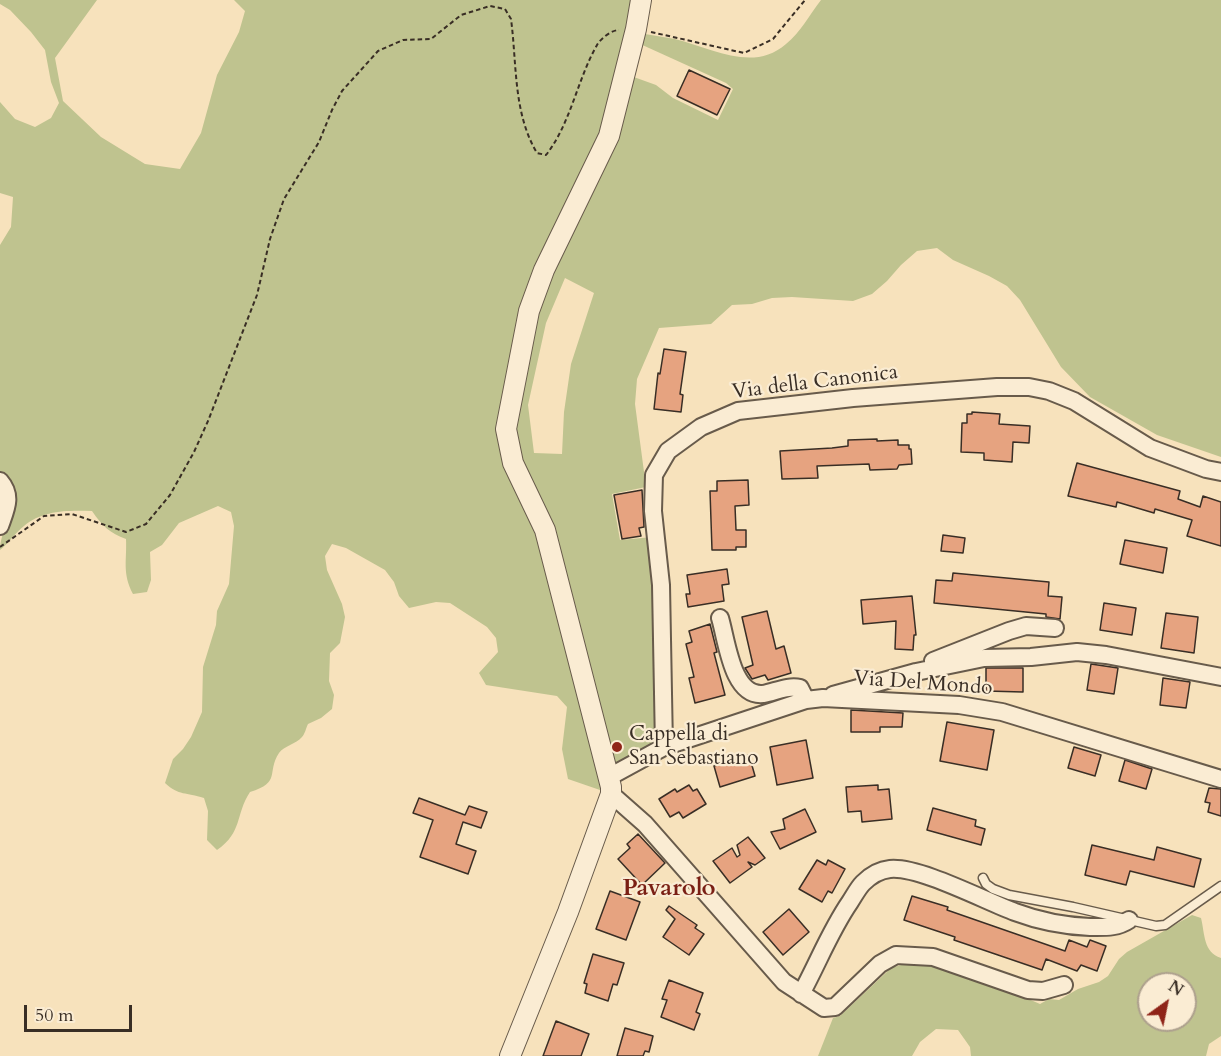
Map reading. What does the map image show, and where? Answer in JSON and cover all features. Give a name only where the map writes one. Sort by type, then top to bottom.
[{"type":"street","points":[[641,0],[609,136],[544,270],[529,311],[506,429],[513,463],[545,530],[615,780],[645,824],[784,982],[824,1008],[835,1006],[880,964],[896,955],[933,957],[1028,990],[1043,991],[1064,985]]},
{"type":"street","name":"Via della Canonica","points":[[664,747],[661,585],[653,511],[654,475],[668,451],[701,427],[738,411],[875,397],[997,387],[1029,387],[1049,391],[1074,401],[1150,448],[1206,470],[1221,472]]},
{"type":"street","points":[[0,481],[6,489],[9,500],[0,526]]},
{"type":"street","points":[[720,618],[737,680],[744,688],[752,693],[763,694],[794,687],[800,688],[806,700]]},
{"type":"street","points":[[916,672],[926,664],[1009,631],[1026,626],[1055,628]]},
{"type":"street","points":[[824,698],[916,672],[984,658],[1031,657],[1077,652],[1106,655],[1221,677]]},
{"type":"street","name":"Via Del Mondo","points":[[615,780],[664,747],[806,700],[824,698],[959,705],[1002,712],[1221,779]]},
{"type":"street","points":[[510,1056],[568,912],[615,780]]},
{"type":"street","points":[[801,994],[836,922],[862,883],[877,872],[892,868],[924,876],[1016,913],[1053,923],[1100,927],[1120,926],[1130,920]]},
{"type":"lane","points":[[983,878],[986,884],[993,889],[1009,896],[1073,907],[1151,926],[1165,925],[1221,886]]},
{"type":"path","points":[[0,547],[44,516],[72,514],[126,532],[146,524],[171,495],[194,452],[257,295],[270,239],[284,199],[319,142],[342,91],[378,51],[403,40],[431,39],[460,15],[490,6],[505,9],[511,19],[519,106],[532,145],[537,153],[546,155],[565,123],[598,42],[614,30],[636,29],[744,53],[773,39],[805,0]]},
{"type":"green space","points":[[0,0],[97,0],[55,58],[63,101],[101,137],[145,164],[180,169],[201,133],[217,75],[239,32],[245,11],[234,0],[631,0],[625,37],[600,133],[535,266],[520,309],[496,429],[504,466],[536,533],[600,780],[600,790],[568,779],[562,749],[567,707],[557,696],[486,685],[479,673],[498,652],[496,638],[487,627],[450,603],[436,602],[409,608],[399,596],[394,582],[385,570],[346,548],[332,544],[325,556],[327,570],[342,604],[345,617],[340,643],[330,653],[329,681],[334,695],[332,709],[321,718],[308,724],[302,737],[279,753],[270,781],[250,792],[245,800],[231,837],[217,850],[207,840],[208,811],[204,798],[179,792],[165,783],[173,759],[191,737],[202,712],[203,667],[216,625],[217,611],[229,584],[234,526],[231,512],[218,506],[179,523],[162,545],[150,552],[151,580],[147,592],[133,594],[126,573],[126,539],[107,528],[92,511],[65,511],[39,517],[21,529],[0,550],[5,528],[15,503],[9,484],[0,473],[0,245],[11,227],[13,197],[0,193],[0,102],[15,119],[35,127],[51,118],[59,103],[51,82],[45,50],[10,10],[0,4]]},
{"type":"green space","points":[[821,0],[1221,0],[1221,457],[1157,435],[1090,397],[1061,367],[1020,300],[1007,286],[953,260],[937,248],[917,251],[872,294],[853,301],[772,298],[752,304],[732,305],[711,324],[659,328],[637,379],[635,404],[646,487],[612,494],[620,540],[653,537],[662,743],[612,772],[508,429],[524,344],[631,76],[656,85],[673,98],[718,120],[733,89],[726,83],[638,43],[639,33],[675,39],[732,56],[760,57],[773,52],[791,40]],"holes":[[[565,278],[594,293],[571,364],[564,412],[562,454],[534,453],[528,405],[546,323]]]},
{"type":"green space","points":[[1192,915],[1201,918],[1208,947],[1221,958],[1221,1036],[1209,1044],[1206,1056],[971,1056],[970,1047],[958,1030],[936,1029],[920,1042],[912,1056],[818,1056],[833,1018],[840,1016],[891,968],[927,963],[1005,989],[1040,1004],[1049,999],[1059,1000],[1078,989],[1099,982],[1108,976],[1119,959],[1127,952]]},
{"type":"building","points":[[689,70],[730,89],[717,115],[677,96]]},
{"type":"building","points":[[664,349],[686,352],[680,394],[683,395],[681,412],[654,409],[658,373],[660,374]]},
{"type":"building","points":[[972,412],[1000,414],[999,424],[1030,426],[1029,443],[1013,442],[1012,462],[984,460],[984,453],[961,452],[962,423],[967,423],[967,414],[972,414]]},
{"type":"building","points":[[877,439],[877,441],[898,440],[898,445],[909,445],[912,464],[899,465],[897,469],[870,470],[869,464],[817,466],[818,478],[782,479],[780,451],[832,448],[848,446],[848,440]]},
{"type":"building","points":[[1077,463],[1180,491],[1178,499],[1200,507],[1203,496],[1221,502],[1221,546],[1187,536],[1192,520],[1155,509],[1154,513],[1117,502],[1116,507],[1068,496]]},
{"type":"building","points":[[748,480],[749,505],[735,506],[736,530],[746,530],[746,547],[736,547],[736,550],[712,550],[710,491],[717,491],[717,481]]},
{"type":"building","points":[[642,490],[644,527],[639,528],[641,536],[622,539],[614,495]]},
{"type":"building","points":[[943,535],[965,538],[963,553],[941,551]]},
{"type":"building","points":[[1125,540],[1167,548],[1163,573],[1120,564]]},
{"type":"building","points":[[727,569],[729,584],[722,585],[724,601],[688,607],[686,594],[690,594],[687,575]]},
{"type":"building","points":[[953,573],[1049,582],[1048,596],[1062,597],[1060,619],[1046,617],[1046,614],[934,603],[936,580],[952,581]]},
{"type":"building","points":[[912,596],[916,635],[914,635],[913,650],[895,649],[896,621],[863,624],[861,600]]},
{"type":"building","points":[[1104,603],[1136,608],[1132,635],[1100,630]]},
{"type":"building","points":[[767,611],[776,649],[784,646],[791,673],[768,680],[765,675],[752,679],[745,668],[753,665],[742,617]]},
{"type":"building","points":[[1166,613],[1198,617],[1194,653],[1161,648]]},
{"type":"building","points":[[710,624],[717,652],[714,653],[725,695],[695,703],[689,678],[694,677],[686,644],[692,642],[689,631]]},
{"type":"building","points":[[1091,664],[1118,668],[1114,694],[1087,690]]},
{"type":"building","points":[[986,668],[1023,668],[1023,692],[986,691]]},
{"type":"building","points":[[1163,678],[1190,682],[1186,708],[1160,705]]},
{"type":"building","points":[[851,710],[903,713],[902,727],[880,727],[880,732],[851,732]]},
{"type":"building","points":[[947,722],[994,730],[987,770],[940,761]]},
{"type":"building","points":[[806,740],[813,778],[777,785],[770,747]]},
{"type":"building","points":[[1074,747],[1101,755],[1095,776],[1068,768]]},
{"type":"building","points":[[749,755],[755,776],[720,787],[714,766]]},
{"type":"building","points":[[1125,760],[1152,769],[1146,789],[1119,781]]},
{"type":"building","points":[[689,785],[693,791],[697,789],[706,804],[683,818],[679,812],[670,817],[659,799],[675,789],[677,792]]},
{"type":"building","points":[[878,785],[878,790],[889,789],[892,819],[862,822],[861,811],[848,812],[846,787]]},
{"type":"building","points":[[1209,788],[1221,789],[1221,816],[1208,812],[1210,803],[1205,802]]},
{"type":"building","points":[[419,798],[465,815],[469,806],[487,812],[481,828],[463,822],[456,844],[476,851],[468,874],[420,857],[433,820],[413,813]]},
{"type":"building","points":[[933,808],[976,820],[975,826],[985,829],[981,845],[927,830]]},
{"type":"building","points":[[805,809],[816,832],[780,849],[771,832],[785,829],[783,819]]},
{"type":"building","points":[[638,834],[665,863],[642,885],[618,859],[630,848],[627,844]]},
{"type":"building","points":[[748,837],[765,858],[755,865],[748,862],[752,867],[730,883],[713,861],[732,848],[737,857],[740,855],[737,845]]},
{"type":"building","points":[[1092,845],[1154,860],[1157,847],[1201,859],[1194,887],[1130,871],[1126,885],[1085,875]]},
{"type":"building","points":[[817,860],[826,865],[828,860],[845,869],[832,893],[828,891],[822,902],[799,889]]},
{"type":"building","points":[[610,891],[640,902],[626,940],[596,929]]},
{"type":"building","points":[[912,896],[948,907],[947,910],[1065,951],[1069,940],[1087,947],[1090,940],[1106,946],[1097,971],[1081,965],[1077,971],[1046,959],[1042,970],[904,920]]},
{"type":"building","points":[[669,906],[697,925],[695,928],[704,934],[689,955],[663,937],[675,919],[666,910]]},
{"type":"building","points":[[789,909],[809,932],[783,955],[763,932]]},
{"type":"building","points":[[593,954],[624,963],[617,985],[613,984],[608,1001],[585,993],[587,984],[584,983]]},
{"type":"building","points":[[669,980],[703,993],[696,1012],[700,1014],[694,1030],[661,1017],[667,1000],[662,999]]},
{"type":"building","points":[[556,1021],[589,1034],[581,1056],[543,1056]]},
{"type":"building","points":[[625,1028],[653,1036],[649,1052],[645,1051],[643,1056],[617,1056]]},
{"type":"place","name":"Cappella di San Sebastiano","points":[[617,747]]},
{"type":"district","name":"Pavarolo","points":[[669,889]]}]
